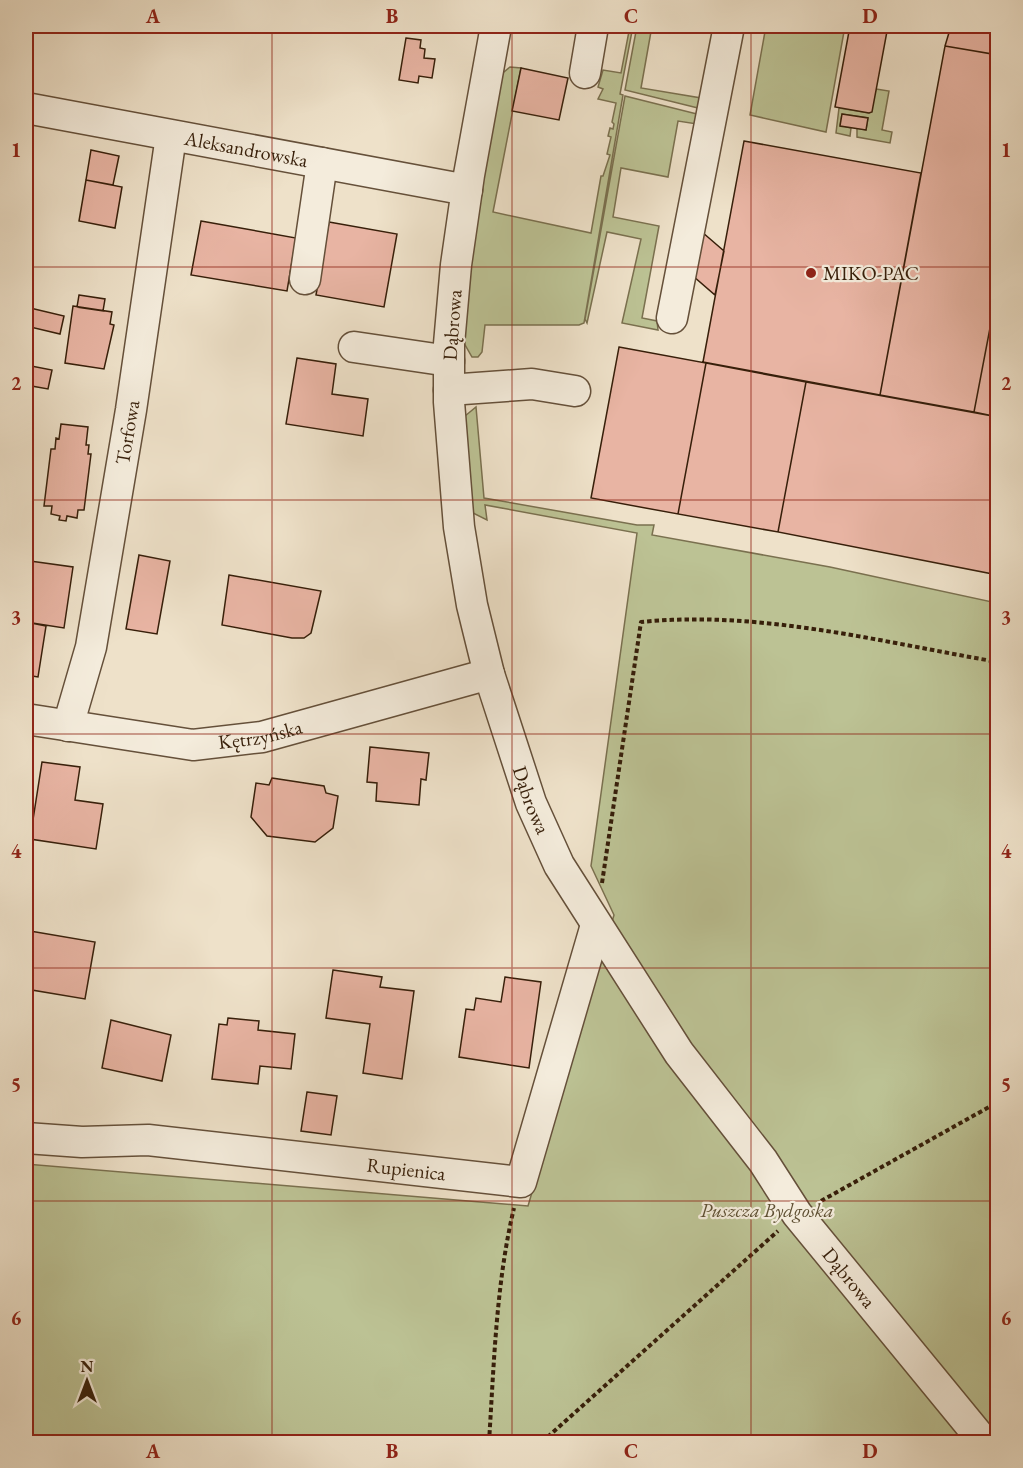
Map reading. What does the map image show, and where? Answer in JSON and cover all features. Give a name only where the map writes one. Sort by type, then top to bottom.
[{"type":"street","name":"Dąbrowa","points":[[496,26],[456,265],[449,375],[459,527],[472,606],[489,674],[531,803],[559,865],[679,1053],[763,1161],[797,1214],[984,1443]]},
{"type":"street","points":[[585,73],[593,26]]},
{"type":"street","points":[[672,318],[729,26]]},
{"type":"street","name":"Aleksandrowska","points":[[26,108],[467,190]]},
{"type":"street","name":"Torfowa","points":[[68,726],[92,647],[131,410],[171,136]]},
{"type":"street","points":[[304,279],[322,163]]},
{"type":"street","points":[[354,347],[449,375],[575,391]]},
{"type":"street","name":"Kętrzyńska","points":[[26,719],[193,745],[262,737],[489,674]]},
{"type":"street","points":[[521,1182],[596,925]]},
{"type":"street","name":"Rupienica","points":[[26,1138],[82,1142],[148,1140],[521,1182]]},
{"type":"path","points":[[596,925],[641,622],[678,618],[736,619],[998,662]]},
{"type":"path","points":[[542,1443],[797,1214],[998,1102]]},
{"type":"path","points":[[489,1443],[494,1363],[508,1233],[521,1182]]},
{"type":"green space","points":[[630,26],[633,26],[620,94],[623,95],[584,323],[579,325],[485,325],[482,352],[478,357],[472,357],[464,343],[466,266],[499,76],[510,67],[521,68],[493,212],[591,233],[601,176],[603,176],[610,155],[607,154],[611,137],[608,136],[610,128],[613,129],[616,103],[598,99],[603,89],[598,87],[603,70],[621,73]]},
{"type":"green space","points":[[637,26],[652,26],[641,88],[701,98],[702,109],[625,90]]},
{"type":"green space","points":[[766,26],[845,26],[826,132],[750,115]]},
{"type":"green space","points":[[876,89],[889,91],[882,130],[892,132],[890,143],[857,137],[857,128],[866,130],[868,118],[842,114],[840,125],[851,128],[850,136],[836,133],[839,108],[869,113]]},
{"type":"green space","points":[[625,96],[701,115],[697,124],[678,121],[668,177],[621,168],[613,217],[659,226],[642,318],[657,321],[658,330],[622,323],[641,239],[607,232],[587,323],[585,319]]},
{"type":"green space","name":"Puszcza Bydgoska","points":[[476,407],[484,498],[637,525],[654,525],[652,535],[830,567],[997,603],[997,1442],[26,1442],[26,1164],[528,1206],[614,915],[591,866],[637,533],[485,505],[487,520],[471,512],[465,416]]},
{"type":"building","points":[[850,26],[888,26],[872,112],[869,113],[835,107]]},
{"type":"building","points":[[951,26],[998,26],[998,55],[945,46]]},
{"type":"building","points":[[406,38],[421,40],[420,48],[425,49],[424,58],[435,59],[432,78],[419,76],[418,83],[399,80]]},
{"type":"building","name":"MIKO-PAC","points":[[945,46],[998,55],[998,286],[974,412],[880,395]]},
{"type":"building","points":[[521,68],[568,78],[559,120],[512,111]]},
{"type":"building","points":[[842,114],[868,118],[866,130],[840,126]]},
{"type":"building","name":"MIKO-PAC","points":[[744,141],[921,173],[880,395],[703,362]]},
{"type":"building","points":[[91,150],[119,156],[113,185],[86,180]]},
{"type":"building","points":[[86,180],[122,187],[115,228],[79,221]]},
{"type":"building","points":[[201,221],[296,238],[287,291],[191,275]]},
{"type":"building","points":[[329,222],[397,234],[384,307],[316,295]]},
{"type":"building","points":[[702,232],[724,251],[715,295],[693,276]]},
{"type":"building","points":[[998,286],[998,417],[974,412]]},
{"type":"building","points":[[79,295],[105,299],[103,311],[77,307]]},
{"type":"building","points":[[73,306],[112,312],[110,324],[114,325],[104,369],[65,363]]},
{"type":"building","points":[[26,307],[64,316],[60,334],[26,326]]},
{"type":"building","points":[[619,347],[706,363],[678,514],[591,498]]},
{"type":"building","points":[[297,358],[336,364],[332,394],[368,399],[363,436],[286,424]]},
{"type":"building","points":[[706,363],[806,382],[778,532],[678,514]]},
{"type":"building","points":[[26,365],[52,370],[48,389],[26,385]]},
{"type":"building","points":[[806,382],[998,417],[998,575],[778,532]]},
{"type":"building","points":[[61,424],[88,427],[86,445],[89,445],[88,454],[91,454],[84,510],[78,510],[77,518],[67,516],[66,521],[59,520],[60,516],[51,514],[52,506],[44,506],[51,449],[55,449],[56,438],[59,439]]},
{"type":"building","points":[[139,555],[170,561],[157,634],[126,629]]},
{"type":"building","points":[[30,561],[73,567],[64,628],[26,622],[26,588]]},
{"type":"building","points":[[229,575],[321,591],[311,633],[304,638],[292,638],[222,625]]},
{"type":"building","points":[[26,622],[46,626],[38,677],[26,675]]},
{"type":"building","points":[[370,747],[429,753],[426,780],[421,779],[419,805],[376,801],[377,783],[367,782]]},
{"type":"building","points":[[42,762],[80,767],[75,800],[103,804],[96,849],[30,839]]},
{"type":"building","points":[[272,778],[324,786],[326,793],[338,796],[333,828],[315,842],[267,836],[251,817],[256,783],[269,785]]},
{"type":"building","points":[[30,931],[95,942],[85,999],[26,989],[26,958]]},
{"type":"building","points":[[333,970],[382,977],[380,987],[414,991],[402,1079],[363,1073],[370,1024],[326,1018]]},
{"type":"building","points":[[505,977],[541,982],[529,1068],[459,1057],[466,1009],[474,1010],[476,998],[501,1002]]},
{"type":"building","points":[[228,1018],[259,1021],[258,1030],[295,1034],[291,1069],[260,1066],[258,1084],[212,1079],[219,1024],[227,1025]]},
{"type":"building","points":[[111,1020],[171,1035],[162,1081],[102,1068]]},
{"type":"building","points":[[307,1092],[337,1096],[331,1135],[301,1131]]},
{"type":"place","name":"MIKO-PAC","points":[[811,273]]}]
